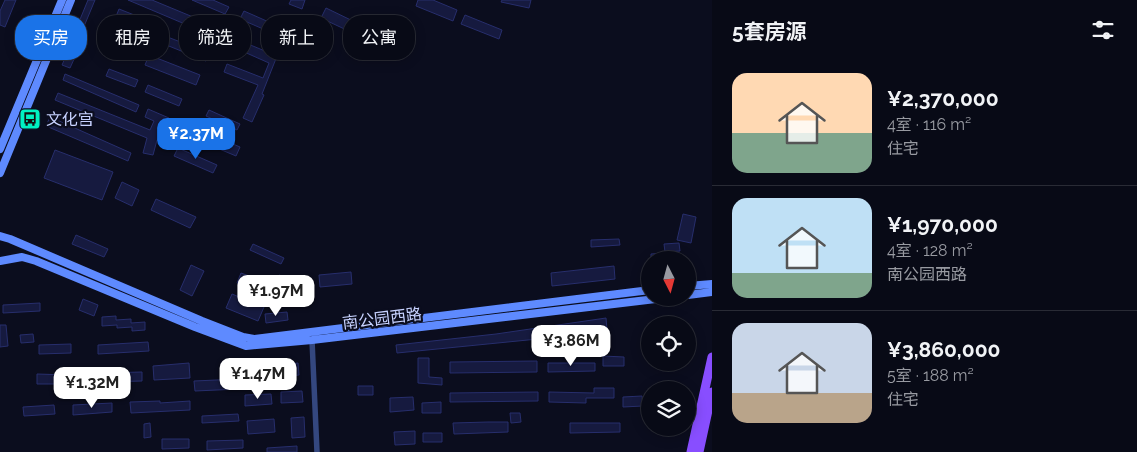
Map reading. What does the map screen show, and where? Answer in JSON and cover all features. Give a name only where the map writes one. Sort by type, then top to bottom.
[{"type":"main road","points":[[0,149],[62,0]]},
{"type":"main road","points":[[0,173],[71,0]]},
{"type":"main road","name":"南公园西路","points":[[0,236],[202,321],[243,337],[254,339],[641,291]]},
{"type":"main road","name":"南公园西路","points":[[0,261],[22,257],[36,261],[238,344],[257,346],[641,301]]},
{"type":"main road","points":[[696,285],[712,284]]},
{"type":"main road","points":[[696,294],[712,292]]},
{"type":"main road","points":[[691,452],[712,358]]},
{"type":"main road","points":[[699,452],[712,392]]},
{"type":"street","points":[[312,340],[317,452]]},
{"type":"building","points":[[5,0],[16,0],[5,27],[0,25],[0,11]]},
{"type":"building","points":[[88,0],[95,0],[87,19],[87,15],[82,15]]},
{"type":"building","points":[[128,0],[152,0],[188,15],[179,15],[179,22],[169,17],[169,15],[164,15]]},
{"type":"building","points":[[192,0],[213,0],[229,7],[225,14]]},
{"type":"building","points":[[291,0],[305,0],[302,9],[289,4]]},
{"type":"building","points":[[418,0],[433,0],[457,10],[453,21],[416,6]]},
{"type":"building","points":[[502,0],[531,0],[529,8],[501,2]]},
{"type":"building","points":[[326,8],[343,16],[343,28],[333,24],[333,15],[322,15]]},
{"type":"building","points":[[119,9],[134,15],[117,15]]},
{"type":"building","points":[[244,11],[261,19],[261,28],[251,24],[251,15],[242,15]]},
{"type":"building","points":[[465,15],[502,30],[499,39],[461,24]]},
{"type":"building","points":[[169,38],[179,41],[179,50],[169,46]]},
{"type":"building","points":[[251,45],[261,49],[261,59],[251,55]]},
{"type":"building","points":[[64,60],[74,60],[70,68],[62,65]]},
{"type":"building","points":[[147,60],[162,60],[200,75],[196,85],[145,65]]},
{"type":"building","points":[[262,60],[275,60],[262,94],[264,95],[252,122],[243,118],[258,85],[224,72],[227,64],[263,78],[269,63]]},
{"type":"building","points":[[109,69],[138,80],[135,87],[106,76]]},
{"type":"building","points":[[65,74],[139,105],[136,112],[63,80]]},
{"type":"building","points":[[148,85],[182,99],[179,106],[145,92]]},
{"type":"building","points":[[58,93],[150,130],[154,121],[145,117],[148,109],[169,118],[163,133],[166,134],[162,142],[157,140],[153,155],[143,153],[147,138],[55,100]]},
{"type":"building","points":[[209,110],[240,124],[237,130],[206,116]]},
{"type":"building","points":[[50,117],[131,153],[128,161],[46,126]]},
{"type":"building","points":[[179,121],[240,147],[236,156],[217,148],[218,145],[176,129]]},
{"type":"building","points":[[178,148],[217,165],[213,173],[174,156]]},
{"type":"building","points":[[55,150],[113,172],[102,200],[44,178]]},
{"type":"building","points":[[122,182],[139,190],[132,206],[115,198]]},
{"type":"building","points":[[156,199],[196,217],[190,228],[151,210]]},
{"type":"building","points":[[683,214],[696,217],[691,243],[677,240]]},
{"type":"building","points":[[76,235],[108,249],[104,257],[72,244]]},
{"type":"building","points":[[619,239],[620,245],[591,247],[591,240]]},
{"type":"building","points":[[679,243],[680,251],[665,251],[664,244]]},
{"type":"building","points":[[253,244],[284,258],[281,264],[250,250]]},
{"type":"building","points":[[191,265],[204,271],[192,296],[180,290]]},
{"type":"building","points":[[614,266],[615,279],[552,286],[551,273]]},
{"type":"building","points":[[351,272],[352,284],[320,287],[319,275]]},
{"type":"building","points":[[241,273],[276,286],[279,275],[289,278],[282,301],[237,283]]},
{"type":"building","points":[[232,294],[264,307],[258,321],[226,308]]},
{"type":"building","points":[[83,299],[98,305],[94,316],[79,310]]},
{"type":"building","points":[[40,303],[40,311],[3,313],[3,305]]},
{"type":"building","points":[[287,312],[288,320],[266,323],[265,314]]},
{"type":"building","points":[[116,316],[116,320],[131,319],[131,323],[145,322],[145,330],[132,331],[132,327],[117,328],[117,325],[102,326],[102,317]]},
{"type":"building","points":[[606,318],[607,330],[548,338],[397,353],[396,345],[496,334]]},
{"type":"building","points":[[0,325],[6,325],[8,346],[0,347]]},
{"type":"building","points":[[33,334],[34,342],[21,343],[20,335]]},
{"type":"building","points":[[148,342],[149,351],[98,354],[98,345]]},
{"type":"building","points":[[71,344],[71,353],[39,354],[39,345]]},
{"type":"building","points":[[603,356],[624,357],[624,366],[603,366]]},
{"type":"building","points":[[418,358],[429,358],[429,377],[442,378],[442,385],[418,383]]},
{"type":"building","points":[[537,361],[537,372],[450,373],[450,362]]},
{"type":"building","points":[[189,363],[190,378],[154,380],[153,366]]},
{"type":"building","points":[[298,363],[299,375],[247,381],[245,369]]},
{"type":"building","points":[[548,363],[595,363],[595,371],[548,372]]},
{"type":"building","points":[[142,372],[142,381],[102,382],[101,373]]},
{"type":"building","points":[[37,374],[68,375],[68,384],[37,384]]},
{"type":"building","points":[[239,379],[239,389],[195,391],[194,381]]},
{"type":"building","points":[[358,386],[373,386],[373,395],[358,395]]},
{"type":"building","points":[[594,388],[614,388],[614,398],[586,398],[586,403],[549,402],[549,392],[594,393]]},
{"type":"building","points":[[302,391],[303,402],[281,403],[281,392]]},
{"type":"building","points":[[538,392],[538,401],[450,402],[450,393]]},
{"type":"building","points":[[271,394],[272,404],[245,406],[245,395]]},
{"type":"building","points":[[641,396],[641,406],[623,407],[623,397]]},
{"type":"building","points":[[413,397],[414,410],[390,412],[390,398]]},
{"type":"building","points":[[160,401],[160,403],[190,401],[190,410],[131,413],[130,402]]},
{"type":"building","points":[[441,402],[441,413],[422,413],[422,403]]},
{"type":"building","points":[[112,403],[112,412],[73,415],[73,405]]},
{"type":"building","points":[[54,405],[55,414],[24,416],[23,407]]},
{"type":"building","points":[[510,413],[520,413],[521,422],[511,423]]},
{"type":"building","points":[[238,414],[239,421],[202,423],[202,416]]},
{"type":"building","points":[[304,417],[305,437],[292,438],[291,418]]},
{"type":"building","points":[[274,419],[275,432],[248,434],[247,421]]},
{"type":"building","points":[[508,422],[508,432],[454,434],[453,423]]},
{"type":"building","points":[[150,423],[151,437],[144,438],[144,424]]},
{"type":"building","points":[[570,423],[620,423],[620,432],[570,433]]},
{"type":"building","points":[[415,431],[415,444],[395,445],[394,432]]},
{"type":"building","points":[[423,433],[442,433],[442,442],[423,442]]},
{"type":"building","points":[[162,439],[189,439],[189,448],[162,449]]},
{"type":"building","points":[[243,440],[243,448],[207,450],[207,441]]},
{"type":"building","points":[[297,446],[297,452],[267,452],[267,448]]},
{"type":"place","name":"文化宫","points":[[30,119]]}]
